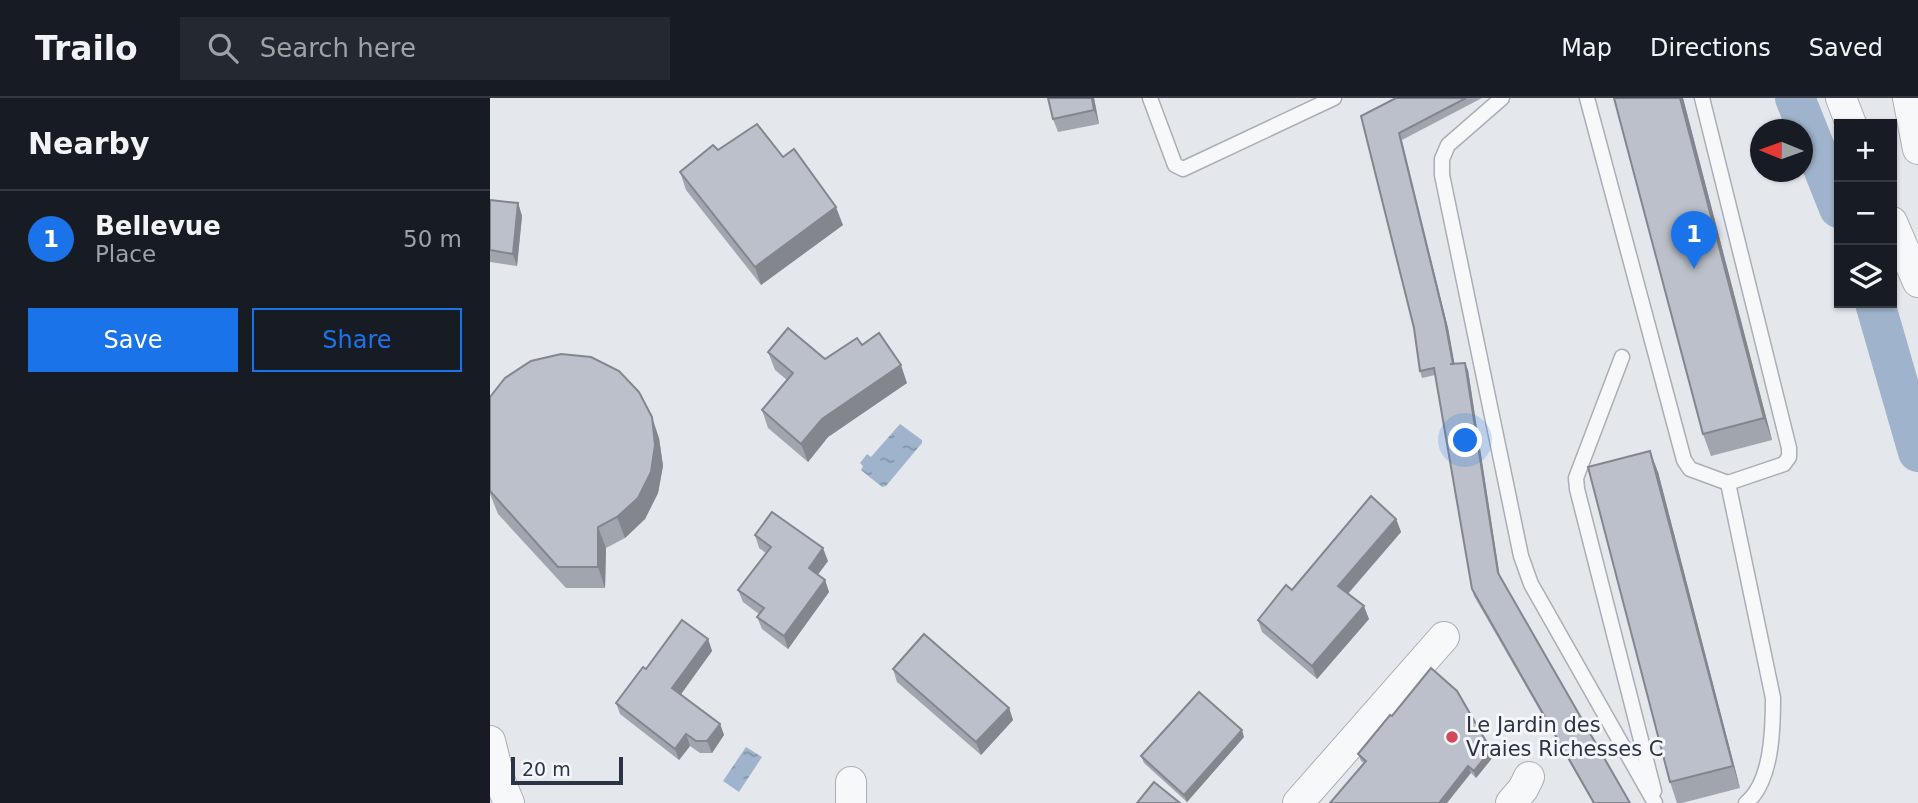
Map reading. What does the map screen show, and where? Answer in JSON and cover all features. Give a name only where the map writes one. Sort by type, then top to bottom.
[{"type":"street","points":[[1841,98],[1850,119]]},
{"type":"street","points":[[1908,98],[1918,149]]},
{"type":"street","points":[[1897,234],[1918,282]]},
{"type":"street","points":[[1298,803],[1444,638]]},
{"type":"street","points":[[490,741],[500,781],[509,803]]},
{"type":"street","points":[[1511,803],[1529,777]]},
{"type":"lane","points":[[1150,98],[1175,165],[1183,169],[1334,98]]},
{"type":"lane","points":[[1503,98],[1448,145],[1442,159],[1442,175],[1521,556],[1531,584],[1656,803]]},
{"type":"lane","points":[[1587,98],[1684,460],[1690,469],[1728,483],[1784,464],[1789,457],[1790,447],[1702,98]]},
{"type":"lane","points":[[1622,357],[1576,478],[1656,803]]},
{"type":"lane","points":[[1728,483],[1773,698],[1773,724],[1765,769],[1756,794],[1746,803]]},
{"type":"water","points":[[900,424],[922,440],[922,443],[886,486],[882,487],[861,470],[863,466],[860,463],[867,454],[871,457]]},
{"type":"water","points":[[746,747],[762,757],[739,792],[723,781]]},
{"type":"building","points":[[1048,98],[1092,98],[1094,110],[1053,119]]},
{"type":"building","points":[[1396,98],[1466,98],[1399,133],[1453,364],[1465,363],[1498,573],[1630,803],[1594,803],[1472,589],[1434,368],[1420,371],[1414,328],[1361,116]]},
{"type":"building","points":[[1614,98],[1680,98],[1764,418],[1703,434]]},
{"type":"building","points":[[757,124],[783,157],[794,149],[836,207],[755,267],[680,172],[713,145],[718,150]]},
{"type":"building","points":[[490,200],[518,203],[513,254],[490,250]]},
{"type":"building","points":[[788,328],[825,359],[857,338],[862,345],[879,333],[901,365],[822,419],[801,444],[762,410],[793,373],[768,352]]},
{"type":"building","points":[[561,354],[591,357],[619,371],[639,392],[652,417],[655,445],[651,472],[638,498],[617,517],[598,527],[598,567],[558,567],[490,491],[490,397],[505,378],[531,361]]},
{"type":"building","points":[[1650,451],[1733,766],[1670,782],[1588,467]]},
{"type":"building","points":[[1371,496],[1396,519],[1338,586],[1364,606],[1312,666],[1258,620],[1286,585],[1292,590]]},
{"type":"building","points":[[772,512],[823,548],[809,568],[825,580],[784,636],[757,617],[764,608],[738,590],[771,547],[755,535]]},
{"type":"building","points":[[682,620],[708,639],[672,688],[720,724],[707,741],[696,741],[686,734],[675,749],[616,703],[643,667],[646,669]]},
{"type":"building","points":[[924,634],[1009,708],[976,742],[893,669]]},
{"type":"building","name":"Le Jardin des Vraies Richesses C","points":[[1431,668],[1457,691],[1491,750],[1474,771],[1468,766],[1439,803],[1330,803],[1366,761],[1358,754]]},
{"type":"building","points":[[1199,692],[1242,730],[1184,795],[1141,756]]},
{"type":"building","points":[[1154,782],[1180,803],[1137,803]]},
{"type":"waterway","points":[[1795,98],[1834,196]]},
{"type":"waterway","points":[[1876,308],[1918,452]]},
{"type":"place","name":"Bellevue","points":[[1694,269]]},
{"type":"place","name":"Le Jardin des Vraies Richesses C","points":[[1452,737]]}]
